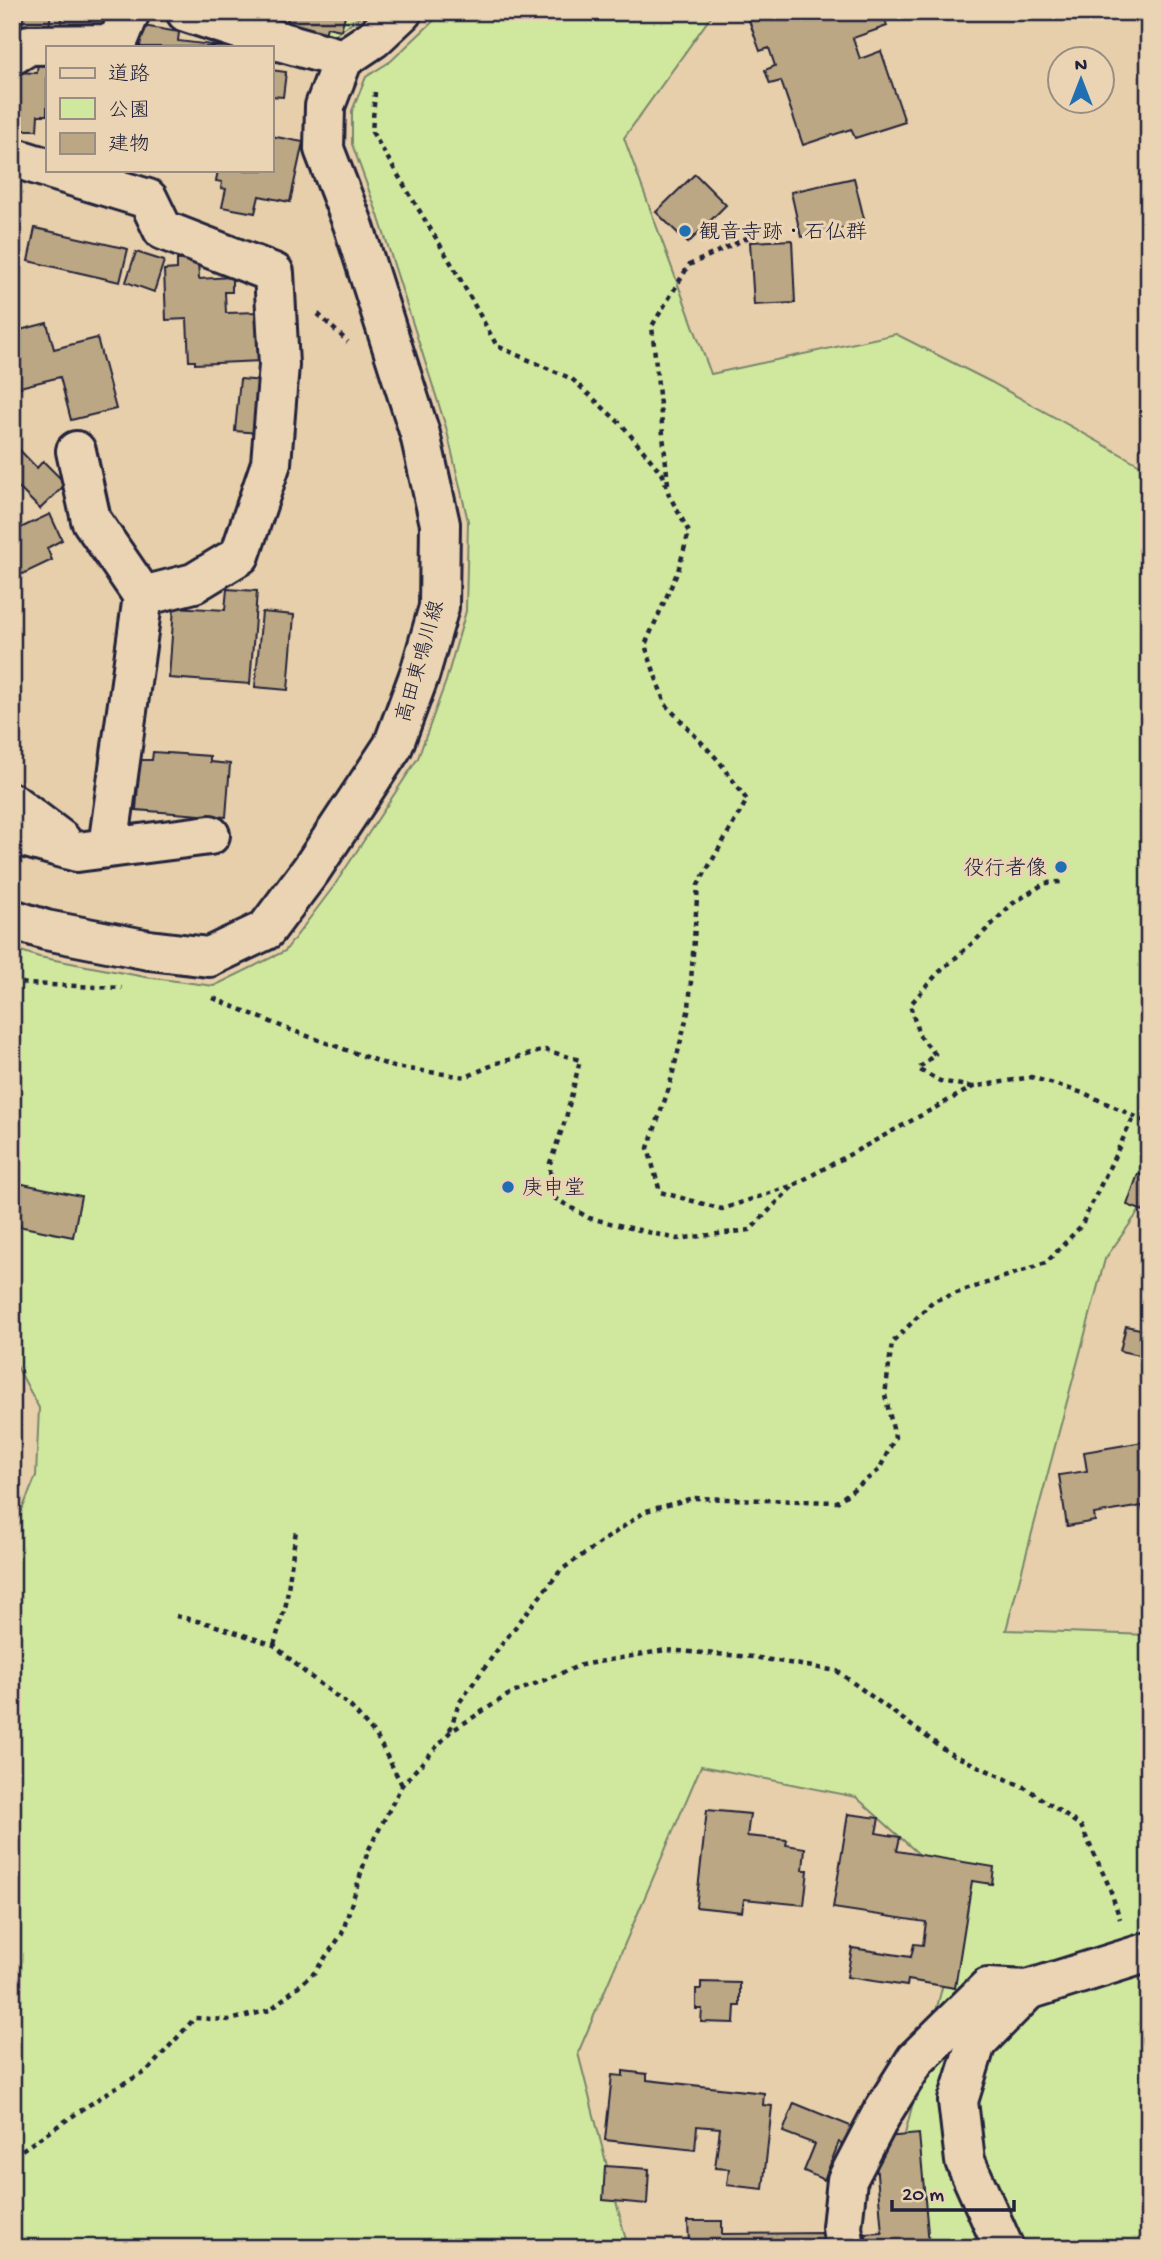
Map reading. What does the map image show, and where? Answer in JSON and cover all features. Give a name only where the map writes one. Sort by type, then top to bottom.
[{"type":"main road","points":[[12,55],[29,45],[117,44],[130,12]]},
{"type":"main road","points":[[186,12],[247,32],[358,49]]},
{"type":"main road","name":"高田東鳴川線","points":[[12,919],[46,930],[149,950],[209,957],[266,930],[311,870],[394,746],[420,673],[439,607],[440,524],[420,434],[353,223],[324,149],[325,106],[358,49],[402,12]]},
{"type":"main road","points":[[12,157],[46,168]]},
{"type":"main road","points":[[59,172],[148,199],[163,230],[274,274],[279,365],[271,463],[240,555],[194,583],[143,596]]},
{"type":"main road","points":[[76,451],[91,520],[143,596],[92,850]]},
{"type":"main road","points":[[12,803],[92,850]]},
{"type":"main road","points":[[12,834],[92,850],[210,835]]},
{"type":"main road","points":[[845,2248],[842,2227],[847,2180],[882,2113],[916,2059],[988,1988],[1028,1990],[1140,1954]]},
{"type":"main road","points":[[1004,2248],[965,2161],[958,2101],[976,2043],[1028,1990]]},
{"type":"path","points":[[358,49],[376,79],[372,132],[454,268],[497,346],[572,379],[623,426],[663,475],[669,495],[689,532],[678,570],[645,645],[665,704],[719,761],[747,800],[698,884],[689,1008],[669,1088],[648,1148],[660,1192],[722,1209],[794,1185],[973,1087],[1031,1077],[1086,1094],[1149,1123]]},
{"type":"path","points":[[669,495],[652,326],[689,265],[762,231]]},
{"type":"path","points":[[274,274],[350,344]]},
{"type":"path","points":[[973,1087],[940,1081],[918,1069],[935,1054],[919,1035],[910,1005],[937,974],[1012,904],[1045,883],[1061,882]]},
{"type":"path","points":[[12,980],[27,984],[123,988]]},
{"type":"path","points":[[213,998],[394,1068],[466,1077],[497,1063],[545,1050],[580,1060],[566,1118],[550,1163],[551,1196],[589,1218],[677,1239],[750,1230],[794,1185]]},
{"type":"path","points":[[450,1732],[459,1703],[500,1646],[561,1570],[646,1511],[693,1498],[837,1502],[878,1470],[895,1437],[885,1395],[892,1343],[933,1301],[1046,1263],[1081,1226],[1134,1116]]},
{"type":"path","points":[[274,1645],[286,1604],[296,1530]]},
{"type":"path","points":[[176,1616],[274,1645],[307,1675],[351,1707],[377,1737],[402,1784]]},
{"type":"path","points":[[12,2150],[22,2150],[113,2089],[146,2071],[195,2018],[230,2020],[270,2010],[314,1973],[342,1934],[368,1851],[402,1784],[450,1732],[508,1695],[581,1665],[666,1650],[752,1657],[837,1671],[949,1754],[1026,1788],[1081,1826],[1140,1954]]},
{"type":"green space","points":[[290,12],[367,12],[323,43]]},
{"type":"green space","points":[[443,12],[714,12],[624,138],[711,374],[896,334],[991,382],[1149,470],[1149,1197],[1105,1259],[1006,1630],[1149,1635],[1149,2248],[922,2248],[905,2134],[947,1968],[934,1868],[856,1797],[701,1766],[578,2053],[628,2248],[12,2248],[12,1534],[36,1476],[39,1408],[12,1357],[12,948],[39,957],[145,977],[214,986],[285,951],[334,886],[418,758],[446,681],[466,611],[468,521],[446,427],[378,215],[352,144],[352,111],[366,77],[391,61]]},
{"type":"building","points":[[24,12],[51,12],[48,36],[21,34]]},
{"type":"building","points":[[63,12],[105,12],[101,30],[61,24]]},
{"type":"building","points":[[281,12],[346,12],[341,30],[327,27],[325,34],[286,24],[288,18],[280,16]]},
{"type":"building","points":[[746,12],[883,12],[887,26],[853,38],[860,59],[881,51],[905,122],[855,138],[851,129],[803,145],[781,81],[770,84],[765,70],[775,66],[769,48],[760,51]]},
{"type":"building","points":[[143,26],[179,32],[178,41],[220,46],[140,46]]},
{"type":"building","points":[[38,60],[46,60],[46,115],[38,115],[37,130],[12,130],[12,72],[37,73]]},
{"type":"building","points":[[273,70],[286,72],[283,97],[273,96]]},
{"type":"building","points":[[273,136],[303,142],[290,202],[259,196],[255,213],[222,207],[226,189],[221,188],[222,182],[216,181],[218,172],[273,172]]},
{"type":"building","points":[[695,174],[726,205],[688,243],[656,212]]},
{"type":"building","points":[[854,178],[865,223],[801,237],[791,192]]},
{"type":"building","points":[[35,228],[128,249],[120,282],[28,261]]},
{"type":"building","points":[[792,240],[795,303],[754,305],[750,242]]},
{"type":"building","points":[[136,252],[164,261],[154,292],[126,282]]},
{"type":"building","points":[[198,259],[199,279],[232,277],[232,292],[225,292],[226,313],[259,312],[261,361],[195,364],[195,361],[189,361],[187,319],[166,320],[164,270],[177,269],[177,260]]},
{"type":"building","points":[[47,323],[54,349],[97,338],[116,409],[71,420],[60,377],[12,389],[12,332]]},
{"type":"building","points":[[240,379],[264,381],[259,433],[235,431]]},
{"type":"building","points":[[12,442],[37,468],[43,461],[66,484],[40,509],[12,481]]},
{"type":"building","points":[[50,514],[62,540],[47,548],[52,560],[12,579],[12,532]]},
{"type":"building","points":[[227,589],[257,591],[250,684],[169,678],[174,607],[225,610]]},
{"type":"building","points":[[262,612],[294,615],[288,690],[255,687]]},
{"type":"building","points":[[153,752],[210,756],[210,762],[230,764],[226,817],[136,810],[140,760],[152,760]]},
{"type":"building","points":[[12,1170],[21,1171],[18,1183],[81,1196],[73,1237],[13,1225],[17,1207],[12,1206]]},
{"type":"building","points":[[1138,1174],[1149,1178],[1149,1213],[1127,1205]]},
{"type":"building","points":[[1126,1326],[1149,1331],[1149,1357],[1120,1351]]},
{"type":"building","points":[[1149,1441],[1149,1509],[1143,1510],[1142,1506],[1094,1514],[1095,1521],[1067,1526],[1059,1475],[1087,1471],[1084,1452]]},
{"type":"building","points":[[707,1810],[750,1814],[747,1836],[787,1840],[786,1845],[805,1848],[803,1870],[808,1870],[804,1905],[744,1899],[742,1912],[696,1907]]},
{"type":"building","points":[[848,1814],[879,1818],[876,1833],[900,1837],[897,1851],[994,1867],[992,1884],[972,1881],[955,1988],[908,1980],[907,1986],[847,1977],[852,1948],[911,1957],[914,1944],[923,1945],[926,1922],[833,1908]]},
{"type":"building","points":[[701,1982],[740,1983],[740,2006],[735,2006],[734,2023],[701,2022],[702,2009],[696,2009],[696,1989],[701,1989]]},
{"type":"building","points":[[623,2071],[647,2074],[647,2080],[764,2093],[763,2105],[772,2106],[763,2189],[727,2185],[729,2169],[715,2168],[720,2128],[697,2126],[695,2150],[605,2140],[612,2075],[623,2076]]},
{"type":"building","points":[[794,2103],[853,2127],[847,2145],[839,2142],[824,2180],[804,2171],[815,2144],[783,2132]]},
{"type":"building","points":[[919,2134],[929,2244],[961,2241],[962,2248],[867,2248],[866,2234],[882,2233],[874,2138]]},
{"type":"building","points":[[605,2166],[649,2169],[647,2204],[603,2200]]},
{"type":"building","points":[[688,2221],[722,2221],[722,2234],[823,2233],[824,2248],[680,2248],[689,2246]]},
{"type":"place","name":"観音寺跡・石仏群","points":[[685,231]]},
{"type":"place","name":"役行者像","points":[[1061,867]]},
{"type":"place","name":"庚申堂","points":[[508,1187]]}]
